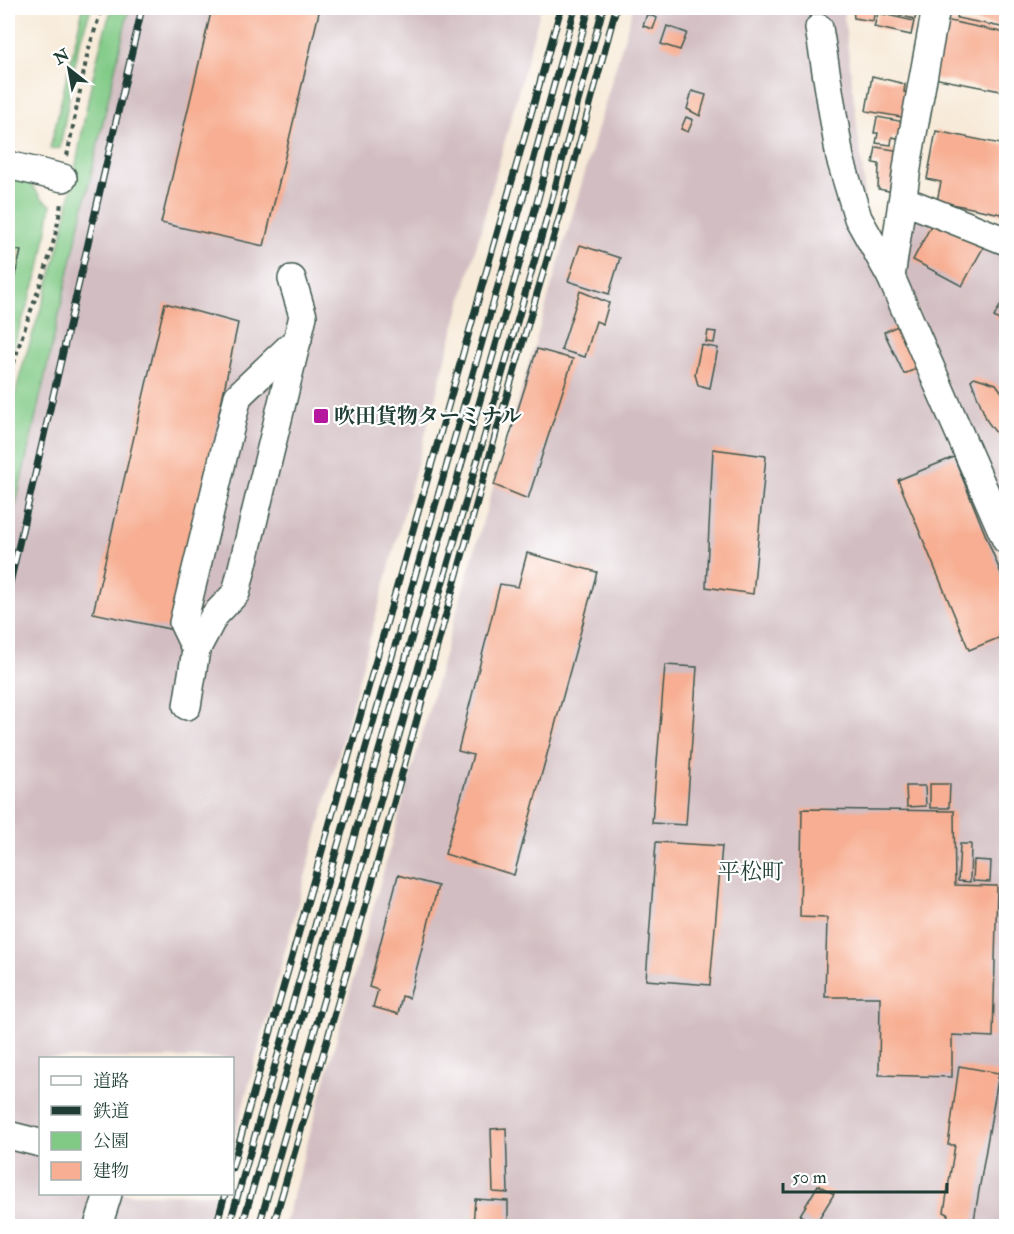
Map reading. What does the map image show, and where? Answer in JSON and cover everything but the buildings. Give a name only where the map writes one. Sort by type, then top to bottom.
[{"type":"street","points":[[891,277],[936,8]]},
{"type":"street","points":[[819,28],[840,158],[858,218],[891,277],[1006,540]]},
{"type":"street","points":[[8,165],[63,178]]},
{"type":"street","points":[[903,200],[1006,241]]},
{"type":"street","points":[[187,706],[196,650],[214,615],[236,592],[303,316],[292,279]]},
{"type":"street","points":[[196,650],[183,623],[238,396],[298,339]]},
{"type":"street","points":[[8,1135],[39,1143]]},
{"type":"street","points":[[98,1227],[108,1195]]},
{"type":"shaded area","points":[[129,8],[541,8],[234,1139],[234,1057],[39,1057],[39,1195],[219,1195],[210,1226],[8,1226],[8,538]]},
{"type":"shaded area","points":[[633,8],[843,8],[864,183],[865,241],[1006,572],[1006,1226],[284,1226],[450,634]]},
{"type":"shaded area","points":[[903,200],[1006,241],[1006,540],[894,250]]},
{"type":"green space","points":[[83,8],[91,8],[78,47],[60,148],[50,149]]},
{"type":"green space","points":[[112,8],[129,8],[8,538],[8,458],[11,418],[24,360],[59,249],[90,90]]},
{"type":"green space","points":[[8,174],[27,178],[41,198],[51,205],[41,264],[8,363]]},
{"type":"railway","points":[[8,592],[142,8]]},
{"type":"railway","points":[[234,1161],[561,8]]},
{"type":"railway","points":[[229,1226],[522,202],[575,8]]},
{"type":"railway","points":[[242,1226],[536,206],[589,8]]},
{"type":"railway","points":[[259,1226],[549,210],[603,8]]},
{"type":"railway","points":[[273,1226],[355,944],[496,433],[561,212],[616,8]]},
{"type":"railway","points":[[216,1226],[225,1195]]},
{"type":"place","name":"吹田貨物ターミナル","points":[[321,416]]},
{"type":"district","name":"平松町","points":[[751,872]]}]
